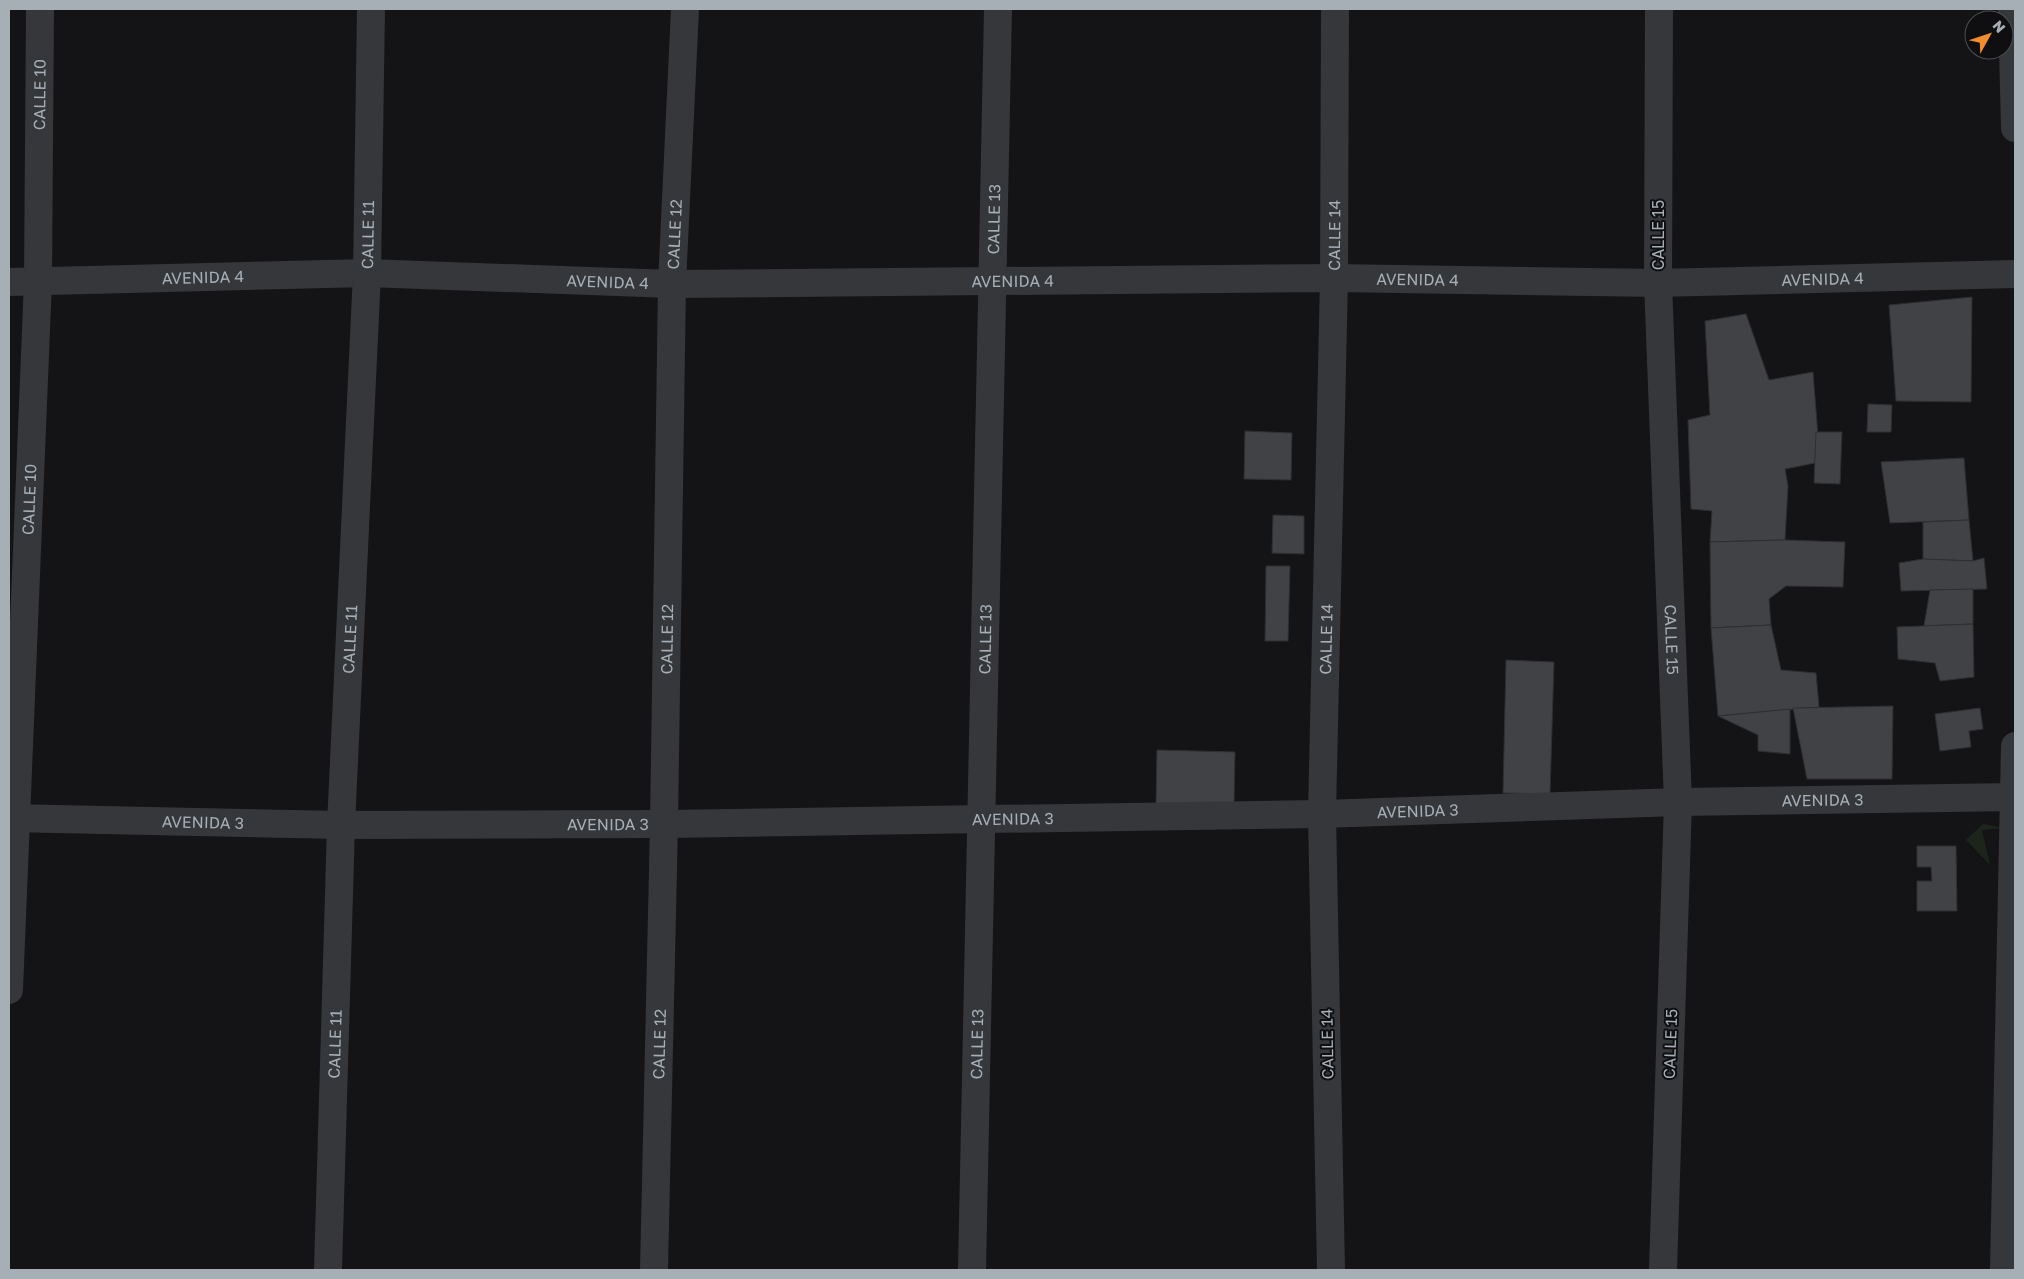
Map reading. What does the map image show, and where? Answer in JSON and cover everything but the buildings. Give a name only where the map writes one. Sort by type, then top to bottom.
[{"type":"street","name":"CALLE 10","points":[[9,990],[12,818],[38,281],[40,9]]},
{"type":"street","name":"CALLE 11","points":[[328,1270],[341,825],[367,273],[371,9]]},
{"type":"street","name":"CALLE 12","points":[[654,1270],[664,824],[672,284],[685,9]]},
{"type":"street","name":"CALLE 13","points":[[972,1270],[998,9]]},
{"type":"street","name":"CALLE 14","points":[[1331,1270],[1322,814],[1334,278],[1335,9]]},
{"type":"street","name":"CALLE 15","points":[[1659,9],[1658,283],[1678,802],[1663,1270]]},
{"type":"street","points":[[2012,9],[2015,128]]},
{"type":"street","name":"AVENIDA 4","points":[[9,282],[367,273],[672,284],[1334,278],[1658,283],[2015,274]]},
{"type":"street","points":[[2004,1270],[2015,746]]},
{"type":"street","name":"AVENIDA 3","points":[[12,818],[341,825],[664,824],[1322,814],[1678,802],[2015,797]]},
{"type":"shaded area","points":[[1983,824],[2006,828],[1982,830],[1990,865],[1966,840]]}]
